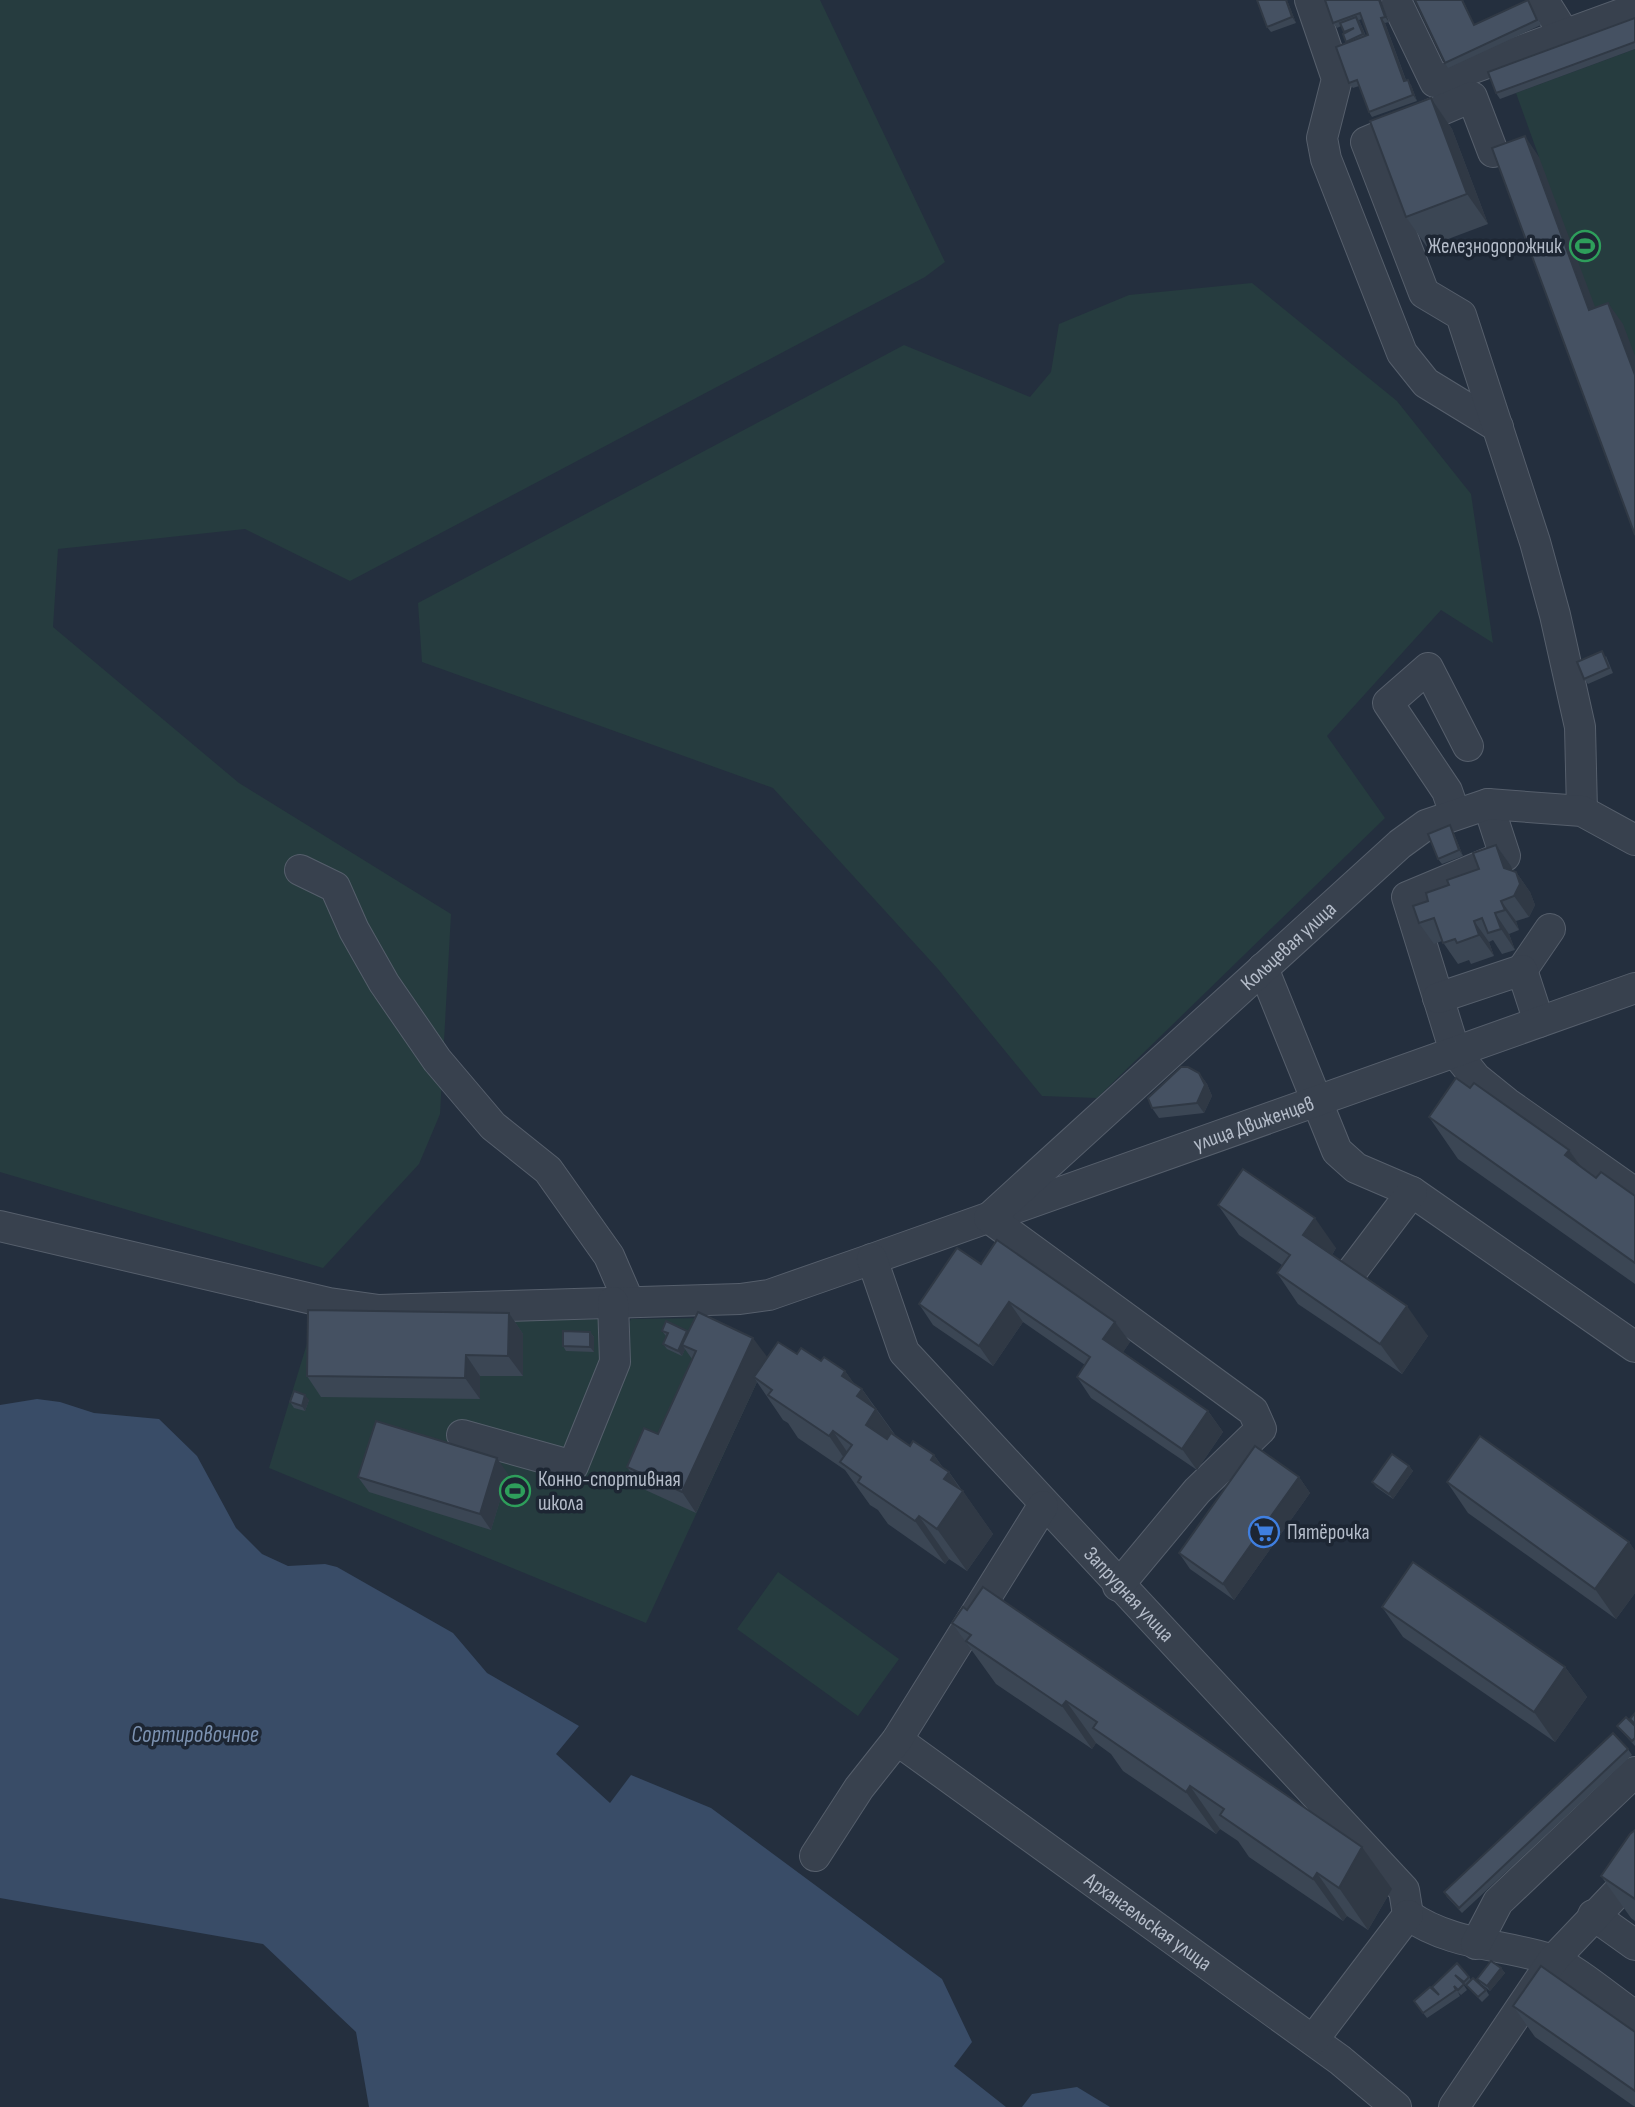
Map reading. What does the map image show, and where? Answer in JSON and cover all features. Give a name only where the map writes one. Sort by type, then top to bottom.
[{"type":"street","points":[[1310,0],[1337,79],[1322,138],[1326,159],[1402,352],[1426,383],[1498,427]]},
{"type":"street","points":[[1543,0],[1565,35]]},
{"type":"street","points":[[1397,3],[1434,82],[1635,9]]},
{"type":"street","points":[[1493,152],[1472,97],[1366,142],[1424,293],[1461,315],[1535,542],[1580,727],[1581,811]]},
{"type":"street","points":[[1455,814],[1447,790],[1388,703],[1428,668],[1468,746]]},
{"type":"street","points":[[1489,804],[1505,856],[1407,897],[1455,1052],[1476,1078],[1507,1103],[1635,1193]]},
{"type":"street","name":"Кольцевая улица","points":[[989,1217],[1400,844],[1426,825],[1489,804],[1581,811],[1635,840]]},
{"type":"street","points":[[300,870],[335,887],[354,930],[384,983],[438,1060],[493,1126],[548,1170],[609,1256],[621,1302],[615,1362],[573,1466],[462,1435]]},
{"type":"street","points":[[1438,998],[1522,970],[1550,929]]},
{"type":"street","points":[[1263,968],[1337,1151],[1356,1168],[1412,1192],[1635,1347]]},
{"type":"street","points":[[1522,970],[1539,1022]]},
{"type":"street","name":"улица Движенцев","points":[[0,1226],[329,1303],[379,1310],[740,1299],[769,1295],[1635,988]]},
{"type":"street","points":[[1353,1270],[1412,1192]]},
{"type":"street","points":[[989,1217],[1253,1411],[1261,1429],[1198,1491],[1118,1586]]},
{"type":"street","name":"Запрудная улица","points":[[872,1259],[904,1352],[1043,1506],[1404,1890],[1408,1915]]},
{"type":"street","points":[[815,1856],[859,1788],[897,1740],[1043,1506]]},
{"type":"street","name":"Архангельская улица","points":[[897,1740],[1312,2040],[1396,2107]]},
{"type":"street","points":[[1476,1944],[1498,1902],[1635,1772]]},
{"type":"street","points":[[1454,2107],[1553,1960],[1593,1915],[1635,1874]]},
{"type":"street","points":[[1312,2040],[1408,1915],[1425,1927],[1476,1944],[1553,1960],[1635,2016]]},
{"type":"street","points":[[1593,1915],[1635,1945]]},
{"type":"green space","points":[[0,0],[820,0],[945,262],[925,277],[350,581],[245,529],[58,549],[53,627],[239,783],[451,914],[440,1114],[419,1164],[323,1268],[0,1172]]},
{"type":"green space","name":"Железнодорожник","points":[[1635,49],[1635,517],[1506,169],[1539,157],[1516,93]]},
{"type":"green space","points":[[1252,283],[1397,401],[1471,494],[1493,643],[1441,610],[1327,736],[1385,818],[1097,1098],[1042,1096],[938,969],[773,788],[422,662],[418,603],[904,345],[1030,397],[1051,372],[1059,324],[1129,295]]},
{"type":"green space","name":"Конно-спортивная школа","points":[[712,1318],[712,1333],[768,1358],[646,1623],[269,1468],[313,1324],[600,1319],[623,1336],[631,1319]]},
{"type":"green space","points":[[778,1572],[899,1659],[858,1716],[737,1629]]},
{"type":"water","name":"Сортировочное","points":[[37,1399],[60,1402],[94,1413],[159,1419],[197,1456],[236,1528],[262,1554],[288,1566],[325,1564],[337,1567],[453,1633],[487,1673],[579,1726],[556,1754],[610,1803],[631,1775],[711,1808],[942,1979],[972,2042],[954,2066],[1006,2107],[369,2107],[356,2032],[263,1944],[0,1898],[0,1405]]},
{"type":"water","points":[[1077,2087],[1110,2107],[1022,2107],[1032,2094]]},
{"type":"building","points":[[1257,0],[1286,0],[1292,17],[1267,27]]},
{"type":"building","points":[[1325,0],[1379,0],[1385,17],[1381,18],[1404,81],[1408,80],[1413,95],[1369,112],[1357,80],[1349,83],[1336,47],[1368,35],[1360,13],[1333,23]]},
{"type":"building","points":[[1415,0],[1462,0],[1474,25],[1528,0],[1537,20],[1445,63]]},
{"type":"building","points":[[1356,17],[1363,34],[1346,42],[1343,34],[1354,28],[1344,32],[1340,23]]},
{"type":"building","points":[[1635,18],[1635,42],[1496,93],[1488,72]]},
{"type":"building","points":[[1431,98],[1467,194],[1406,217],[1370,121]]},
{"type":"building","points":[[1525,136],[1589,310],[1608,303],[1635,375],[1635,535],[1492,148]]},
{"type":"building","points":[[1602,651],[1609,668],[1584,679],[1577,662]]},
{"type":"building","points":[[1450,825],[1459,850],[1438,859],[1428,834]]},
{"type":"building","points":[[1496,845],[1504,868],[1516,872],[1520,884],[1514,896],[1501,901],[1505,910],[1495,913],[1501,929],[1488,933],[1482,918],[1474,921],[1479,935],[1457,943],[1455,939],[1443,943],[1434,918],[1419,923],[1413,906],[1428,901],[1426,893],[1449,885],[1447,880],[1479,869],[1473,853]]},
{"type":"building","points":[[1181,1067],[1188,1067],[1199,1073],[1205,1085],[1197,1103],[1152,1108],[1148,1098]]},
{"type":"building","points":[[1456,1078],[1470,1088],[1474,1083],[1569,1150],[1565,1155],[1596,1178],[1601,1172],[1635,1196],[1635,1263],[1429,1117]]},
{"type":"building","points":[[1243,1169],[1315,1218],[1303,1235],[1407,1306],[1380,1344],[1277,1273],[1290,1255],[1218,1205]]},
{"type":"building","points":[[997,1240],[1115,1322],[1103,1339],[1208,1411],[1182,1449],[1077,1377],[1090,1357],[1009,1302],[979,1346],[919,1304],[957,1248],[981,1264]]},
{"type":"building","points":[[308,1310],[509,1313],[508,1356],[466,1355],[465,1378],[307,1376]]},
{"type":"building","points":[[698,1312],[753,1338],[682,1492],[627,1467],[644,1428],[658,1434],[696,1351],[682,1345]]},
{"type":"building","points":[[666,1321],[687,1331],[678,1351],[663,1344],[668,1333],[662,1331]]},
{"type":"building","points":[[563,1331],[590,1332],[590,1347],[563,1346]]},
{"type":"building","points":[[778,1342],[797,1354],[801,1348],[821,1361],[824,1357],[845,1371],[842,1376],[862,1389],[857,1396],[876,1409],[866,1425],[887,1439],[891,1433],[910,1446],[913,1441],[934,1455],[931,1460],[949,1472],[944,1479],[963,1491],[937,1529],[919,1516],[915,1521],[858,1482],[861,1477],[840,1462],[852,1445],[833,1431],[829,1436],[768,1395],[772,1390],[754,1377]]},
{"type":"building","points":[[294,1391],[305,1395],[302,1406],[290,1402]]},
{"type":"building","points":[[376,1421],[497,1458],[480,1514],[358,1477]]},
{"type":"building","points":[[1480,1436],[1629,1542],[1595,1589],[1447,1482]]},
{"type":"building","points":[[1255,1446],[1299,1477],[1223,1584],[1179,1553]]},
{"type":"building","points":[[1392,1454],[1409,1466],[1389,1494],[1372,1482]]},
{"type":"building","points":[[1413,1562],[1565,1667],[1534,1712],[1382,1607]]},
{"type":"building","points":[[983,1587],[1362,1847],[1339,1888],[1317,1873],[1313,1879],[1220,1815],[1224,1809],[1190,1786],[1186,1792],[1093,1728],[1097,1722],[1066,1701],[1062,1706],[966,1641],[971,1635],[952,1623],[963,1607],[967,1610]]},
{"type":"building","points":[[1626,1717],[1635,1726],[1635,1738],[1632,1741],[1617,1726]]},
{"type":"building","points":[[1613,1733],[1628,1749],[1459,1908],[1444,1892]]},
{"type":"building","points":[[1635,1830],[1635,1899],[1601,1876]]},
{"type":"building","points":[[1491,1961],[1501,1968],[1487,1986],[1477,1979]]},
{"type":"building","points":[[1457,1963],[1469,1977],[1464,1982],[1455,1975],[1464,1984],[1458,1990],[1454,1986],[1456,1990],[1423,2013],[1414,2001],[1430,1987],[1439,1995],[1432,1987]]},
{"type":"building","points":[[1541,1966],[1635,2032],[1635,2091],[1513,2006]]},
{"type":"building","points":[[1473,1978],[1486,1990],[1478,1997],[1466,1985]]},
{"type":"place","name":"Железнодорожник","points":[[1585,246]]},
{"type":"place","name":"Конно-спортивная школа","points":[[515,1491]]},
{"type":"place","name":"Пятёрочка","points":[[1264,1532]]}]
